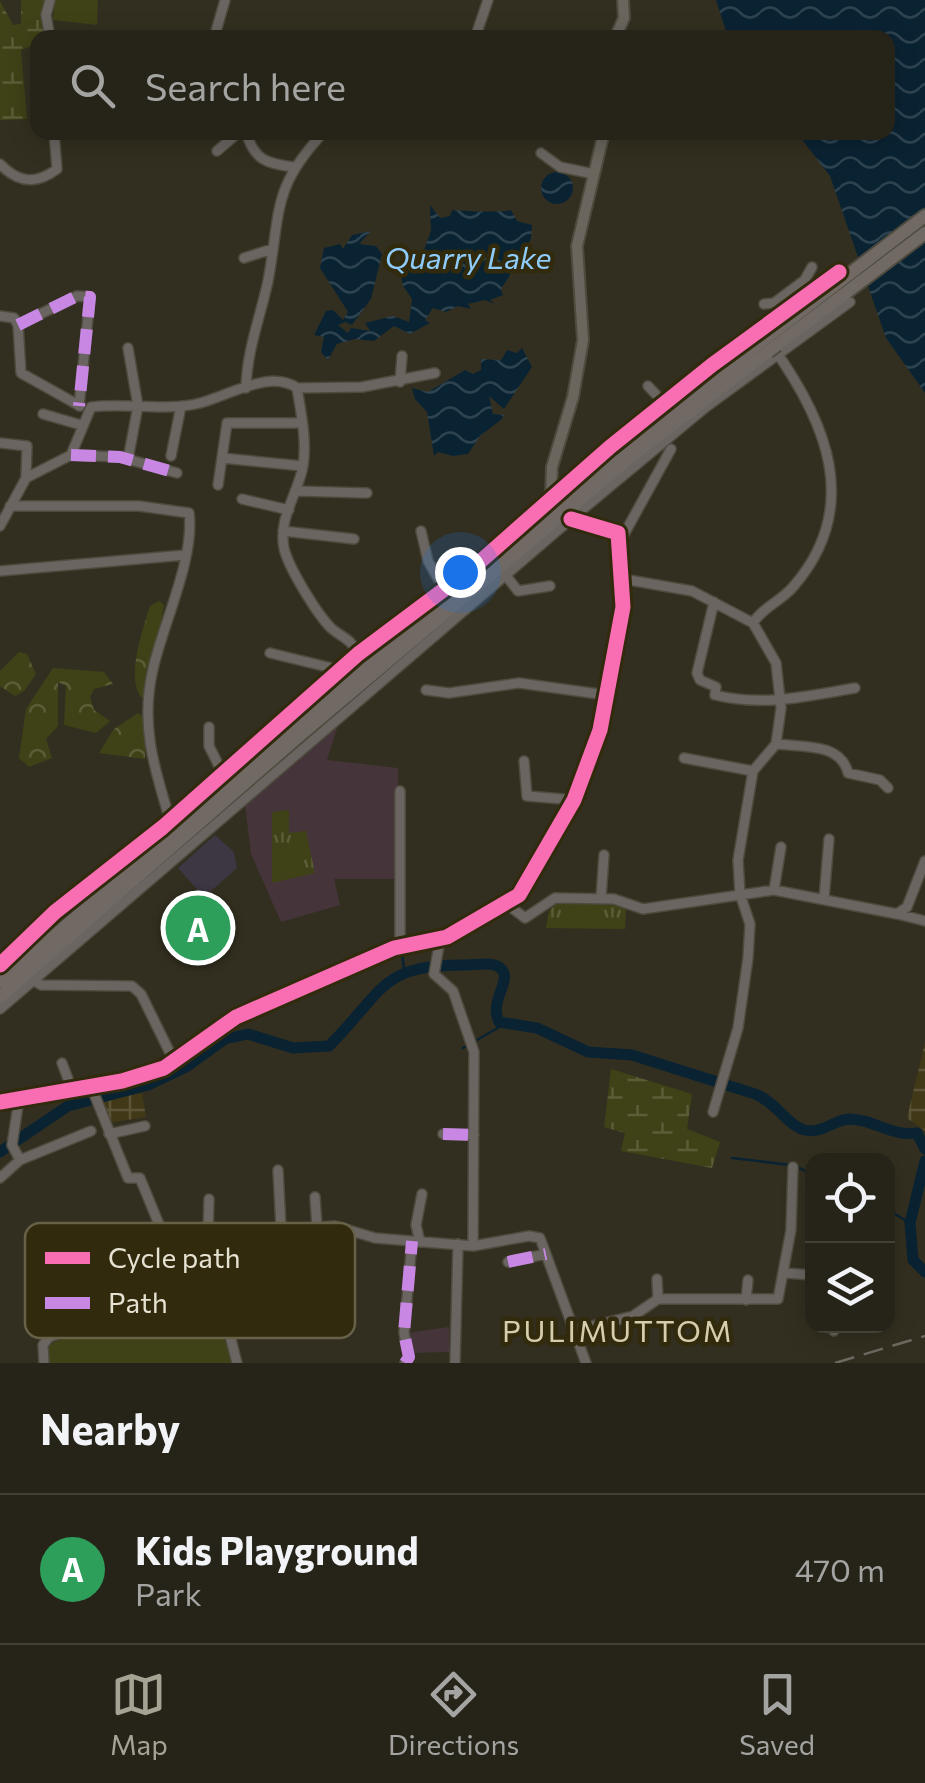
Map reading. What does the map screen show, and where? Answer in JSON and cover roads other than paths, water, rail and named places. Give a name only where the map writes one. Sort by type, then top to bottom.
[{"type":"highway","points":[[0,997],[560,510],[628,445],[769,344],[925,216]]},
{"type":"highway","points":[[849,276],[925,233]]},
{"type":"highway","points":[[0,982],[560,510]]},
{"type":"main road","points":[[619,30],[624,0]]},
{"type":"main road","points":[[560,510],[552,467],[573,397],[583,340],[577,246],[602,140]]},
{"type":"street","points":[[49,30],[46,15],[50,0]]},
{"type":"street","points":[[216,30],[224,0]]},
{"type":"street","points":[[479,30],[488,0]]},
{"type":"street","points":[[0,164],[12,176],[25,181],[46,178],[57,169],[55,140]]},
{"type":"street","points":[[217,151],[231,140]]},
{"type":"street","points":[[246,140],[263,162],[294,167]]},
{"type":"street","points":[[246,388],[247,352],[268,280],[278,202],[294,167],[317,140]]},
{"type":"street","points":[[541,153],[560,168],[594,174]]},
{"type":"street","points":[[244,258],[272,249]]},
{"type":"street","points":[[764,304],[774,304],[802,282],[812,267]]},
{"type":"street","points":[[0,965],[55,912],[170,820],[358,654],[444,588],[706,407],[769,344],[811,293],[849,276]]},
{"type":"street","points":[[802,282],[811,293]]},
{"type":"street","points":[[18,325],[76,296],[90,297],[81,425],[71,455]]},
{"type":"street","points":[[0,1008],[342,712],[507,578],[560,510],[664,403],[850,302]]},
{"type":"street","points":[[0,316],[14,318],[18,325],[21,373],[83,408],[181,406],[278,381],[297,388],[348,388],[435,374]]},
{"type":"street","points":[[753,623],[792,588],[809,564],[835,490],[820,431],[795,377],[769,344]]},
{"type":"street","points":[[128,348],[138,406],[128,459]]},
{"type":"street","points":[[400,382],[402,356]]},
{"type":"street","points":[[648,386],[664,403]]},
{"type":"street","points":[[297,388],[303,466],[283,531],[293,570],[323,618],[334,631],[346,636],[358,654]]},
{"type":"street","points":[[172,456],[181,406]]},
{"type":"street","points":[[43,414],[81,425]]},
{"type":"street","points":[[218,484],[226,423],[302,423]]},
{"type":"street","points":[[0,443],[27,446],[26,478],[0,526]]},
{"type":"street","points":[[0,1102],[18,1104],[71,1087],[91,1089],[130,1079],[174,1061],[236,1018],[394,948],[440,940],[518,895],[574,800],[600,730],[623,608],[625,526],[671,449]]},
{"type":"street","points":[[26,478],[71,455],[128,459],[177,473]]},
{"type":"street","points":[[222,458],[303,466]]},
{"type":"street","points":[[295,491],[367,494]]},
{"type":"street","points":[[242,499],[289,510]]},
{"type":"street","points":[[10,506],[189,512],[191,526],[149,692],[150,765],[170,820]]},
{"type":"street","points":[[560,510],[609,528],[622,540]]},
{"type":"street","points":[[283,531],[354,539]]},
{"type":"street","points":[[420,532],[428,561],[444,588]]},
{"type":"street","points":[[0,571],[184,555]]},
{"type":"street","points":[[507,578],[518,590],[550,586]]},
{"type":"street","points":[[623,579],[674,586],[753,623],[776,663],[782,701],[776,744],[753,771],[738,860],[740,894],[750,924],[738,1028],[712,1112]]},
{"type":"street","points":[[714,602],[697,673],[700,680],[716,687],[715,695],[738,701],[782,701],[854,688]]},
{"type":"street","points":[[270,653],[340,670]]},
{"type":"street","points":[[426,690],[449,692],[518,683],[606,695]]},
{"type":"street","points":[[209,727],[209,746],[223,774]]},
{"type":"street","points":[[776,744],[842,756],[848,772],[880,780],[888,788]]},
{"type":"street","points":[[684,758],[753,771]]},
{"type":"street","points":[[524,761],[527,796],[574,800]]},
{"type":"street","points":[[394,948],[400,941],[400,791]]},
{"type":"street","points":[[824,899],[830,840]]},
{"type":"street","points":[[774,890],[781,847]]},
{"type":"street","points":[[601,898],[604,854]]},
{"type":"street","points":[[898,914],[907,907],[925,861]]},
{"type":"street","points":[[507,904],[525,918],[555,898],[626,901],[643,909],[774,890],[925,920]]},
{"type":"street","points":[[440,940],[435,964],[458,1001],[474,1052],[473,1246]]},
{"type":"street","points":[[33,980],[41,984],[132,986],[141,994],[174,1061]]},
{"type":"street","points":[[62,1063],[71,1087]]},
{"type":"street","points":[[91,1089],[128,1178],[140,1178],[158,1223]]},
{"type":"street","points":[[18,1104],[12,1135],[18,1157]]},
{"type":"street","points":[[109,1134],[145,1126]]},
{"type":"street","points":[[0,1178],[18,1157],[91,1131]]},
{"type":"street","points":[[443,1134],[474,1135]]},
{"type":"street","points":[[575,1330],[634,1316],[658,1299],[778,1299],[785,1272],[793,1167]]},
{"type":"street","points":[[278,1170],[281,1223]]},
{"type":"street","points":[[405,1363],[409,1357],[404,1332],[422,1194]]},
{"type":"street","points":[[315,1197],[317,1223]]},
{"type":"street","points":[[208,1199],[208,1223]]},
{"type":"street","points":[[355,1232],[375,1238],[473,1246],[535,1236],[546,1254],[586,1363]]},
{"type":"street","points":[[454,1363],[458,1244]]},
{"type":"street","points":[[508,1262],[546,1254]]},
{"type":"street","points":[[785,1272],[805,1273]]},
{"type":"street","points":[[657,1279],[658,1299]]},
{"type":"street","points":[[746,1300],[748,1280]]},
{"type":"street","points":[[44,1363],[43,1345],[48,1338]]},
{"type":"street","points":[[231,1338],[237,1363]]},
{"type":"water","points":[[716,0],[925,0],[925,393],[886,338],[830,176],[802,140],[895,140],[895,30],[726,30]]},
{"type":"water","points":[[557,172],[568,177],[573,188],[568,199],[557,204],[546,199],[541,188],[546,177]]},
{"type":"water","name":"Quarry Lake","points":[[430,205],[440,218],[450,216],[452,210],[511,210],[517,221],[532,225],[531,239],[524,250],[526,262],[518,265],[517,272],[509,269],[510,275],[501,289],[503,295],[490,300],[495,304],[485,300],[468,304],[471,309],[458,306],[446,312],[433,308],[425,320],[430,323],[410,334],[394,326],[374,341],[355,339],[337,344],[328,360],[321,352],[324,337],[314,335],[326,311],[333,310],[343,320],[348,312],[320,268],[324,248],[340,244],[343,249],[352,235],[371,231],[359,244],[376,246],[382,254],[371,299],[352,325],[338,325],[348,333],[351,328],[370,331],[365,323],[393,316],[409,322],[412,299],[403,286],[399,266],[410,262],[418,266],[431,231]]},
{"type":"water","name":"Quarry Lake","points":[[522,348],[532,367],[504,409],[489,396],[493,414],[504,415],[502,419],[480,436],[468,454],[438,452],[434,456],[427,412],[415,399],[412,388],[428,392],[465,370],[473,374],[481,370],[481,359],[501,360],[507,350],[517,353]]},
{"type":"waterway","points":[[402,952],[404,970]]},
{"type":"waterway","points":[[0,1152],[68,1106],[148,1085],[186,1067],[225,1039],[248,1034],[293,1048],[329,1046],[374,995],[400,975],[438,966],[486,964],[503,971],[496,1007],[499,1022],[537,1028],[588,1052],[632,1055],[755,1094],[805,1130],[858,1120],[917,1133],[925,1149]]},
{"type":"waterway","points":[[463,1048],[508,1022]]},
{"type":"waterway","points":[[732,1158],[790,1165]]},
{"type":"waterway","points":[[925,1161],[910,1223],[913,1260],[925,1272]]},
{"type":"waterway","points":[[798,1167],[805,1171]]},
{"type":"waterway","points":[[895,1214],[910,1223],[911,1217]]},
{"type":"railway","points":[[835,1363],[925,1336]]},
{"type":"place","name":"Kids Playground","points":[[198,928]]},
{"type":"district","name":"PULIMUTTOM","points":[[618,1332]]}]
